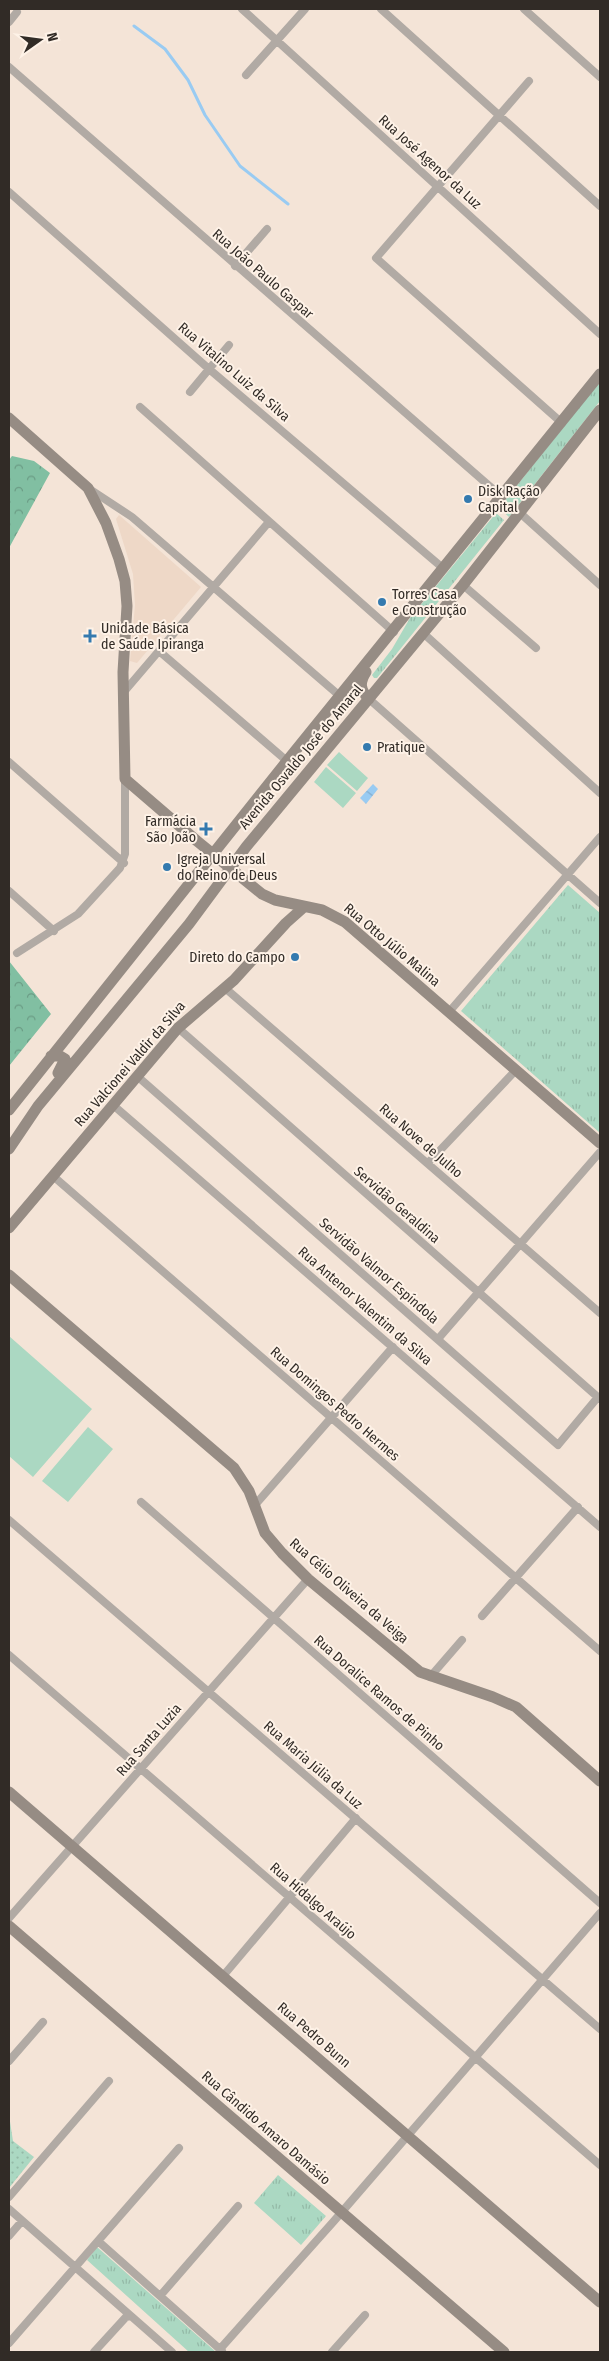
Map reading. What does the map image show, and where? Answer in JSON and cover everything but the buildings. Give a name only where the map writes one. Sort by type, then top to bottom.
[{"type":"main road","name":"Avenida Osvaldo José do Amaral","points":[[9,1110],[287,761],[394,632],[600,374]]},
{"type":"main road","name":"Avenida Osvaldo José do Amaral","points":[[9,1149],[38,1106],[189,924],[230,868],[463,585],[600,410]]},
{"type":"main road","points":[[9,418],[88,488],[106,522],[125,581],[127,606],[123,693],[125,779]]},
{"type":"main road","points":[[369,699],[362,691],[361,682],[394,632]]},
{"type":"main road","name":"Rua Otto Júlio Malina","points":[[125,779],[256,890],[275,900],[322,910],[345,922],[600,1143]]},
{"type":"main road","name":"Rua Valcionei Valdir da Silva","points":[[9,1228],[178,1028],[225,988],[304,907]]},
{"type":"main road","points":[[38,1106],[43,1093],[65,1062],[63,1057],[51,1056]]},
{"type":"main road","name":"Rua Célio Oliveira da Veiga","points":[[9,1275],[234,1468],[246,1483],[265,1533],[273,1544],[308,1579],[412,1666],[430,1677],[493,1697],[516,1707],[600,1781]]},
{"type":"main road","name":"Rua Pedro Bunn","points":[[9,1792],[600,2302]]},
{"type":"main road","name":"Rua Cândido Amaro Damásio","points":[[9,1926],[504,2352]]},
{"type":"street","name":"Rua José Agenor da Luz","points":[[242,9],[600,334]]},
{"type":"street","points":[[246,74],[305,9]]},
{"type":"street","points":[[381,9],[600,206]]},
{"type":"street","points":[[524,9],[600,78]]},
{"type":"street","points":[[9,22],[17,12]]},
{"type":"street","name":"Rua João Paulo Gaspar","points":[[9,67],[502,497]]},
{"type":"street","points":[[529,81],[376,258],[562,423]]},
{"type":"street","name":"Rua Vitalino Luiz da Silva","points":[[9,192],[209,369],[444,569]]},
{"type":"street","points":[[235,266],[267,229]]},
{"type":"street","points":[[190,392],[229,345]]},
{"type":"street","points":[[140,407],[268,523],[394,632]]},
{"type":"street","points":[[88,488],[117,506],[341,697]]},
{"type":"street","points":[[520,513],[600,585]]},
{"type":"street","points":[[123,693],[268,523]]},
{"type":"street","points":[[463,585],[536,648]]},
{"type":"street","points":[[423,633],[600,793]]},
{"type":"street","points":[[159,651],[287,761]]},
{"type":"street","points":[[369,699],[600,903]]},
{"type":"street","points":[[9,762],[124,862]]},
{"type":"street","points":[[17,953],[78,914],[94,899],[124,862],[125,779]]},
{"type":"street","points":[[449,1012],[600,837]]},
{"type":"street","points":[[9,891],[54,931]]},
{"type":"street","name":"Rua Nove de Julho","points":[[225,988],[600,1313]]},
{"type":"street","name":"Servidão Geraldina","points":[[178,1028],[599,1398]]},
{"type":"street","points":[[428,1163],[516,1070]]},
{"type":"street","name":"Servidão Valmor Espíndola","points":[[137,1076],[558,1445],[599,1398]]},
{"type":"street","name":"Rua Antenor Valentim da Silva","points":[[113,1105],[600,1527]]},
{"type":"street","points":[[438,1339],[600,1152]]},
{"type":"street","name":"Rua Domingos Pedro Hermes","points":[[53,1176],[600,1651]]},
{"type":"street","points":[[254,1506],[393,1347]]},
{"type":"street","name":"Rua Doralice Ramos de Pinho","points":[[142,1502],[600,1903]]},
{"type":"street","points":[[482,1616],[578,1507]]},
{"type":"street","name":"Rua Maria Júlia da Luz","points":[[9,1520],[600,2028]]},
{"type":"street","name":"Rua Santa Luzia","points":[[9,1918],[308,1579]]},
{"type":"street","points":[[430,1677],[462,1640]]},
{"type":"street","name":"Rua Hidalgo Araújo","points":[[9,1655],[600,2166]]},
{"type":"street","points":[[223,1976],[356,1818]]},
{"type":"street","points":[[98,2241],[222,2351],[600,1913]]},
{"type":"street","points":[[9,2061],[43,2022]]},
{"type":"street","points":[[9,2197],[109,2081]]},
{"type":"street","points":[[9,2343],[179,2148]]},
{"type":"street","points":[[160,2296],[238,2206]]},
{"type":"street","points":[[9,2209],[172,2352]]},
{"type":"street","points":[[9,2236],[22,2221]]},
{"type":"street","points":[[332,2352],[365,2315]]},
{"type":"street","points":[[94,2352],[126,2317],[130,2316]]},
{"type":"shaded area","points":[[119,515],[201,587],[137,663],[130,661],[135,605],[133,574],[116,519]]},
{"type":"green space","points":[[600,381],[600,401],[509,517],[499,508]]},
{"type":"green space","points":[[12,456],[34,461],[50,473],[9,548],[9,460]]},
{"type":"green space","points":[[496,513],[504,520],[377,678],[374,678],[372,675],[392,649],[410,618]]},
{"type":"green space","points":[[339,752],[368,778],[357,791],[327,765]]},
{"type":"green space","points":[[326,767],[356,793],[343,808],[314,782]]},
{"type":"green space","points":[[568,885],[600,913],[600,1133],[461,1011]]},
{"type":"green space","points":[[9,961],[51,1014],[9,1066]]},
{"type":"green space","points":[[9,1336],[92,1409],[33,1477],[9,1456]]},
{"type":"green space","points":[[88,1427],[113,1449],[68,1502],[42,1481]]},
{"type":"green space","points":[[9,2115],[13,2141],[34,2157],[9,2188]]},
{"type":"green space","points":[[278,2175],[326,2216],[301,2245],[254,2203]]},
{"type":"green space","points":[[97,2247],[216,2352],[189,2352],[87,2260]]},
{"type":"water","points":[[373,784],[378,789],[366,804],[360,798]]},
{"type":"waterway","points":[[134,26],[165,49],[188,80],[205,115],[240,166],[288,204]]},
{"type":"place","name":"Disk Ração Capital","points":[[468,499]]},
{"type":"place","name":"Torres Casa e Construção","points":[[382,602]]},
{"type":"place","name":"Unidade Básica de Saúde Ipiranga","points":[[90,636]]},
{"type":"place","name":"Pratique","points":[[367,747]]},
{"type":"place","name":"Farmácia São João","points":[[206,829]]},
{"type":"place","name":"Igreja Universal do Reino de Deus","points":[[167,867]]},
{"type":"place","name":"Direto do Campo","points":[[295,957]]}]
